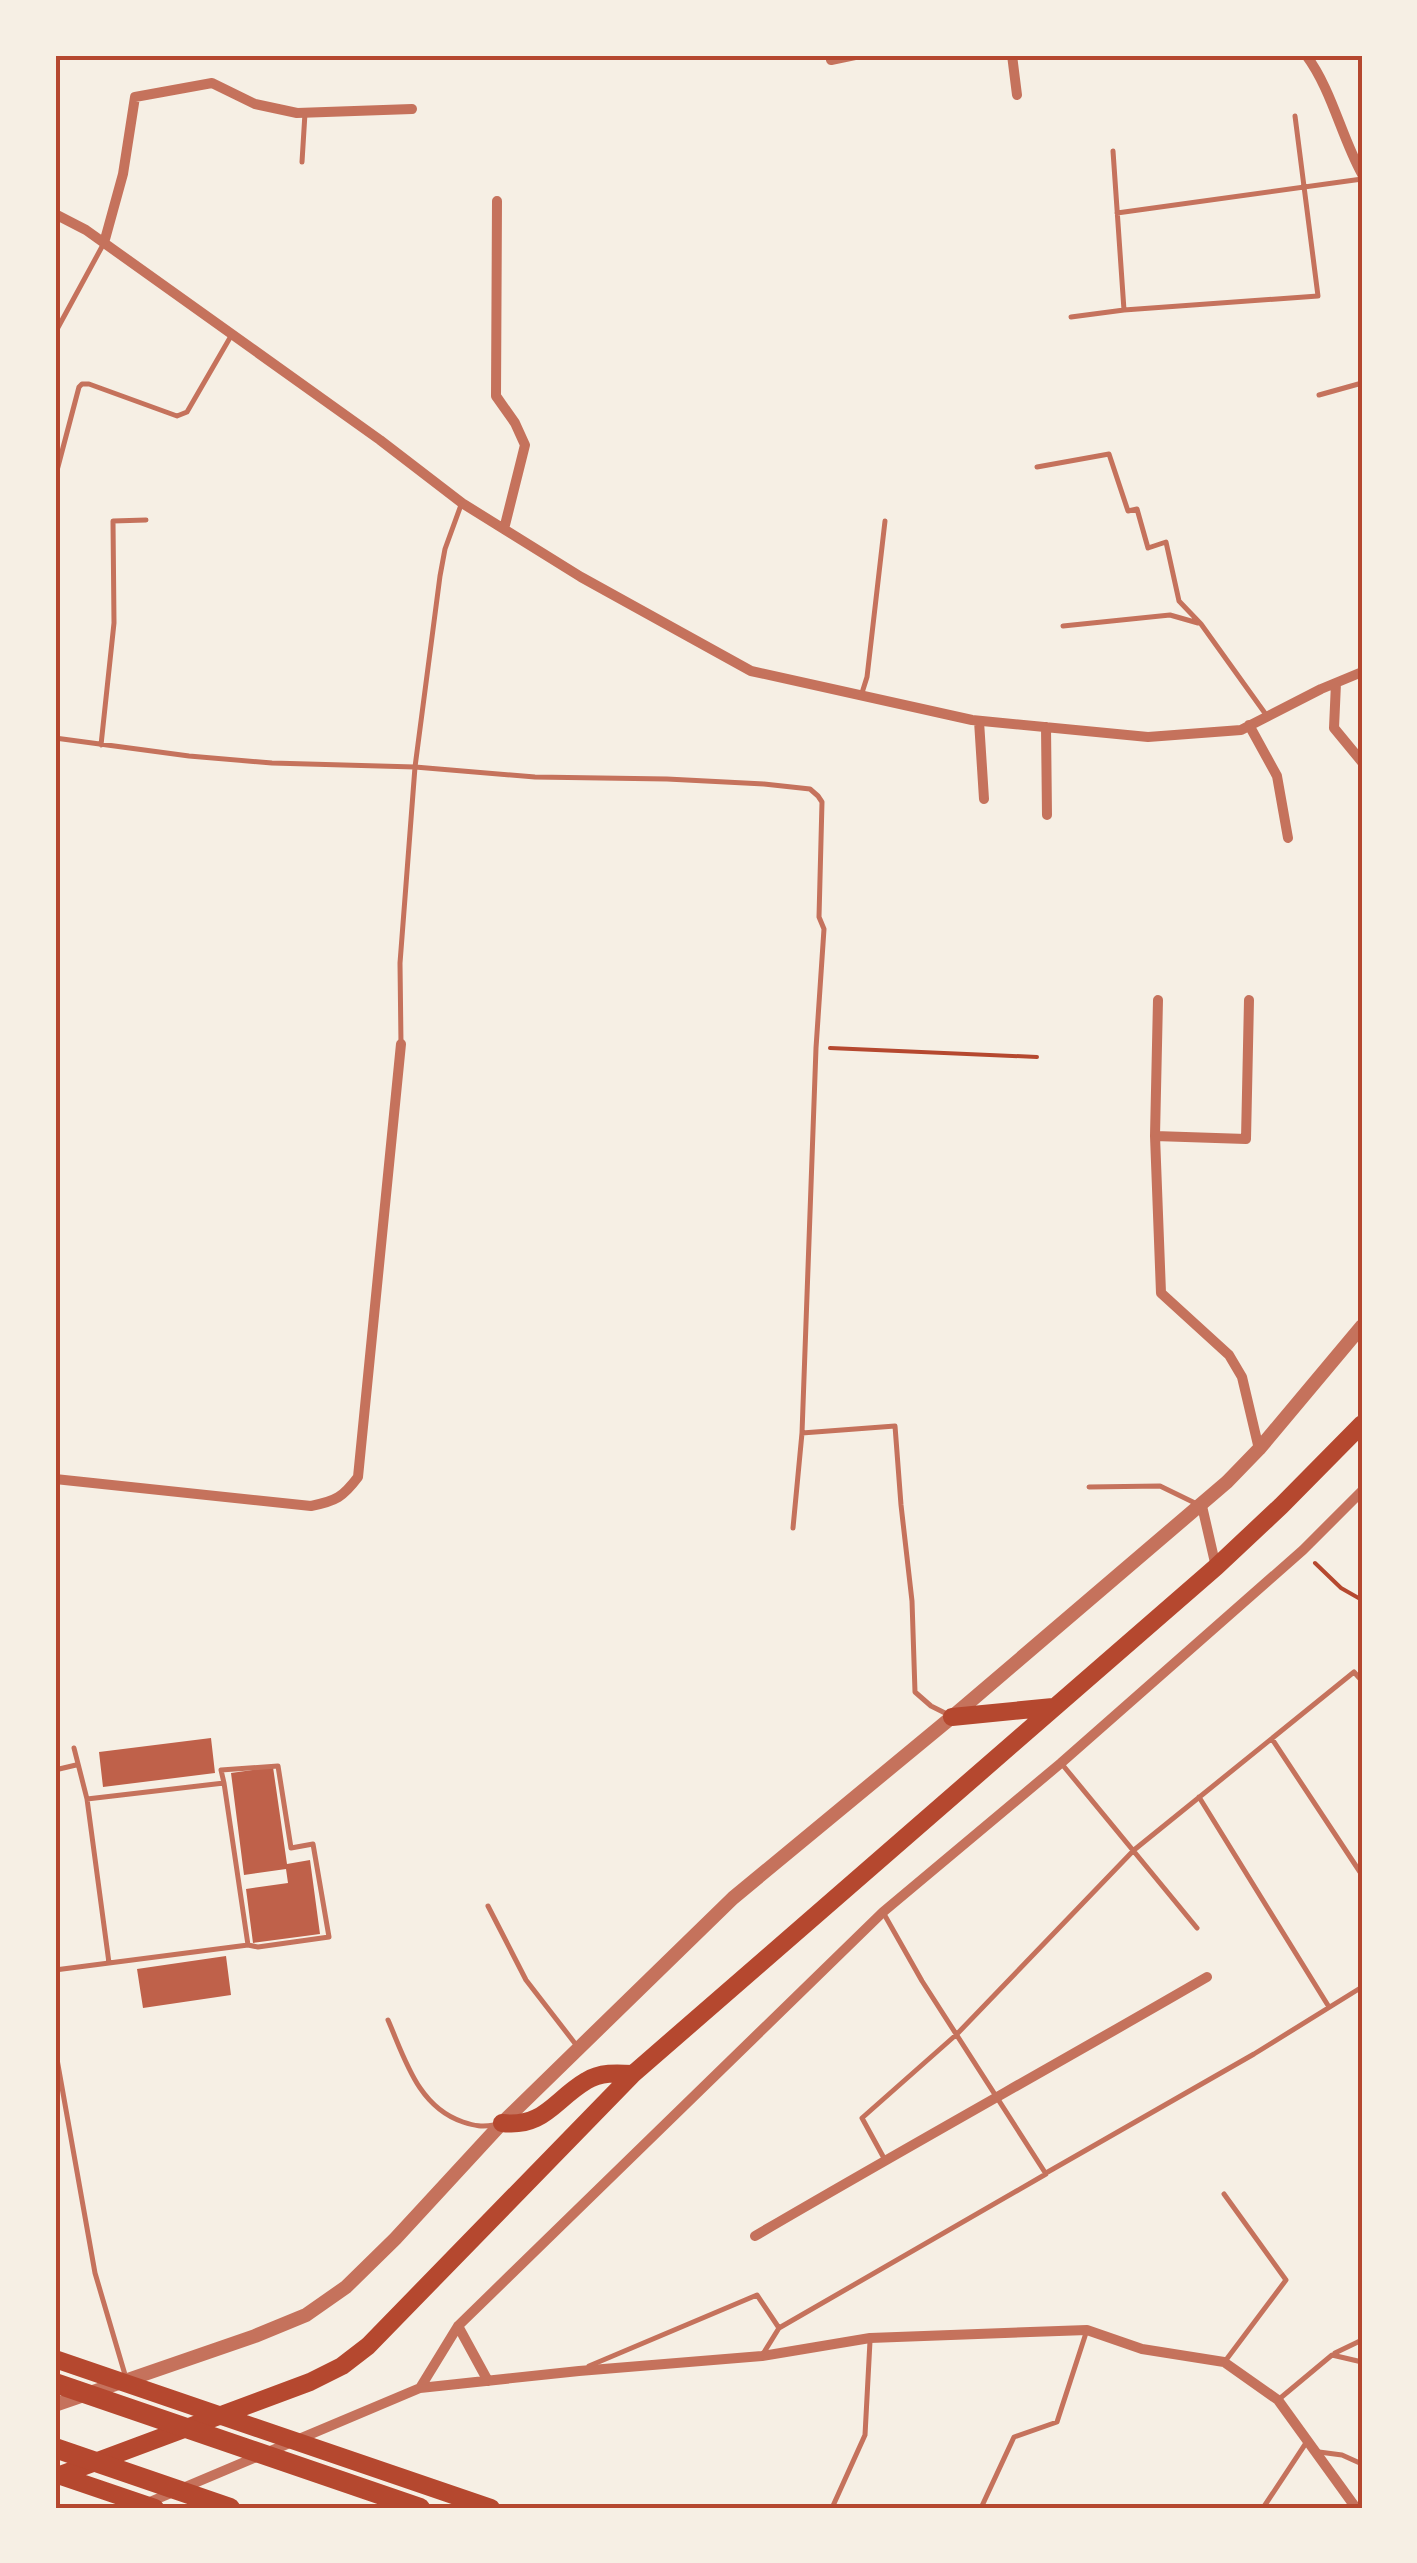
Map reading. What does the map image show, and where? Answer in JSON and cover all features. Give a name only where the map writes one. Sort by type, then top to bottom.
[{"type":"highway","points":[[55,2383],[420,2508]]},
{"type":"highway","points":[[55,2448],[230,2508]]},
{"type":"main road","points":[[55,2475],[310,2382],[342,2366],[368,2346],[633,2074],[1216,1567],[1362,1424]]},
{"type":"main road","points":[[952,1717],[1054,1706]]},
{"type":"main road","points":[[502,2123],[520,2125],[534,2120],[588,2079],[611,2072],[633,2074]]},
{"type":"main road","points":[[55,2359],[491,2508]]},
{"type":"main road","points":[[55,2475],[155,2508]]},
{"type":"street","points":[[831,60],[855,55]]},
{"type":"street","points":[[1012,55],[1017,95]]},
{"type":"street","points":[[1306,55],[1332,104],[1362,176]]},
{"type":"street","points":[[104,243],[123,174],[136,97],[212,83],[255,104],[305,114],[412,109]]},
{"type":"street","points":[[496,201],[496,396],[525,445],[504,529]]},
{"type":"street","points":[[55,214],[104,243],[462,502],[596,586],[751,671],[980,721],[1148,737],[1241,730],[1362,672]]},
{"type":"street","points":[[1336,683],[1334,728],[1362,762]]},
{"type":"street","points":[[980,721],[984,799]]},
{"type":"street","points":[[1250,725],[1277,776],[1288,838]]},
{"type":"street","points":[[1046,727],[1047,815]]},
{"type":"street","points":[[1158,1000],[1155,1136],[1162,1294],[1228,1355],[1242,1377],[1259,1448]]},
{"type":"street","points":[[1155,1136],[1246,1139],[1249,1000]]},
{"type":"street","points":[[55,1479],[311,1506],[341,1497],[349,1489],[358,1476],[401,1044]]},
{"type":"street","points":[[55,2405],[255,2336],[306,2314],[346,2287],[395,2240],[502,2123],[733,1898],[1202,1506],[1259,1448],[1362,1326]]},
{"type":"street","points":[[420,2388],[458,2326],[883,1912],[1061,1763],[1303,1550],[1362,1491]]},
{"type":"street","points":[[1202,1506],[1216,1567]]},
{"type":"street","points":[[755,2236],[1207,1977]]},
{"type":"street","points":[[458,2326],[488,2381]]},
{"type":"street","points":[[136,2508],[420,2388],[762,2356],[870,2338],[1088,2330],[1142,2349],[1224,2362],[1278,2400],[1356,2508]]},
{"type":"lane","points":[[302,162],[305,114]]},
{"type":"lane","points":[[1071,318],[1124,310],[1318,296],[1294,116]]},
{"type":"lane","points":[[1348,150],[1362,146]]},
{"type":"lane","points":[[1113,152],[1124,310]]},
{"type":"lane","points":[[1117,212],[1362,176]]},
{"type":"lane","points":[[55,334],[104,243]]},
{"type":"lane","points":[[55,478],[78,387],[90,384],[177,416],[187,412],[231,336]]},
{"type":"lane","points":[[1319,395],[1362,383]]},
{"type":"lane","points":[[1036,467],[1109,454],[1128,511],[1137,509],[1148,548],[1166,542],[1179,600],[1201,624],[1267,716]]},
{"type":"lane","points":[[401,1044],[400,963],[415,767],[440,576],[462,502]]},
{"type":"lane","points":[[101,745],[114,623],[113,520],[146,520]]},
{"type":"lane","points":[[860,696],[867,677],[885,521]]},
{"type":"lane","points":[[1063,626],[1170,615],[1201,624]]},
{"type":"lane","points":[[55,738],[272,763],[415,767],[535,777],[667,779],[810,789],[818,796],[822,802],[819,916],[824,930],[802,1433],[794,1528]]},
{"type":"lane","points":[[802,1433],[895,1426],[912,1601],[915,1692],[952,1717]]},
{"type":"lane","points":[[1089,1487],[1160,1486],[1202,1506]]},
{"type":"lane","points":[[884,2160],[862,2118],[956,2034],[1134,1850],[1354,1672],[1362,1682]]},
{"type":"lane","points":[[1272,1738],[1362,1875]]},
{"type":"lane","points":[[74,1748],[87,1799],[110,1963]]},
{"type":"lane","points":[[1061,1763],[1197,1928]]},
{"type":"lane","points":[[55,1770],[77,1764]]},
{"type":"lane","points":[[55,1970],[329,1937],[313,1844],[291,1848],[278,1766],[221,1770],[248,1945]]},
{"type":"lane","points":[[87,1799],[224,1783]]},
{"type":"lane","points":[[1199,1797],[1329,2007]]},
{"type":"lane","points":[[488,1906],[526,1980],[578,2048]]},
{"type":"lane","points":[[883,1912],[1046,2174]]},
{"type":"lane","points":[[762,2356],[779,2328],[1254,2054],[1362,1986]]},
{"type":"lane","points":[[388,2020],[416,2084],[436,2109],[482,2128],[502,2123]]},
{"type":"lane","points":[[55,2048],[95,2273],[123,2375],[128,2380]]},
{"type":"lane","points":[[1224,2194],[1286,2280],[1224,2362]]},
{"type":"lane","points":[[579,2371],[756,2294],[779,2328]]},
{"type":"lane","points":[[981,2508],[1014,2437],[1057,2422],[1088,2330]]},
{"type":"lane","points":[[832,2508],[866,2435],[870,2338]]},
{"type":"lane","points":[[1278,2400],[1332,2355],[1362,2340]]},
{"type":"lane","points":[[1332,2355],[1362,2362]]},
{"type":"lane","points":[[1263,2508],[1307,2440]]},
{"type":"lane","points":[[1316,2452],[1342,2454],[1362,2464]]},
{"type":"path","points":[[816,1048],[1037,1057]]},
{"type":"path","points":[[1303,1550],[1341,1588],[1362,1600]]},
{"type":"building","points":[[211,1738],[215,1773],[103,1787],[99,1752]]},
{"type":"building","points":[[273,1767],[287,1864],[310,1860],[320,1934],[253,1943],[246,1889],[288,1883],[286,1869],[244,1875],[231,1773]]},
{"type":"building","points":[[226,1956],[231,1995],[143,2008],[137,1969]]}]
